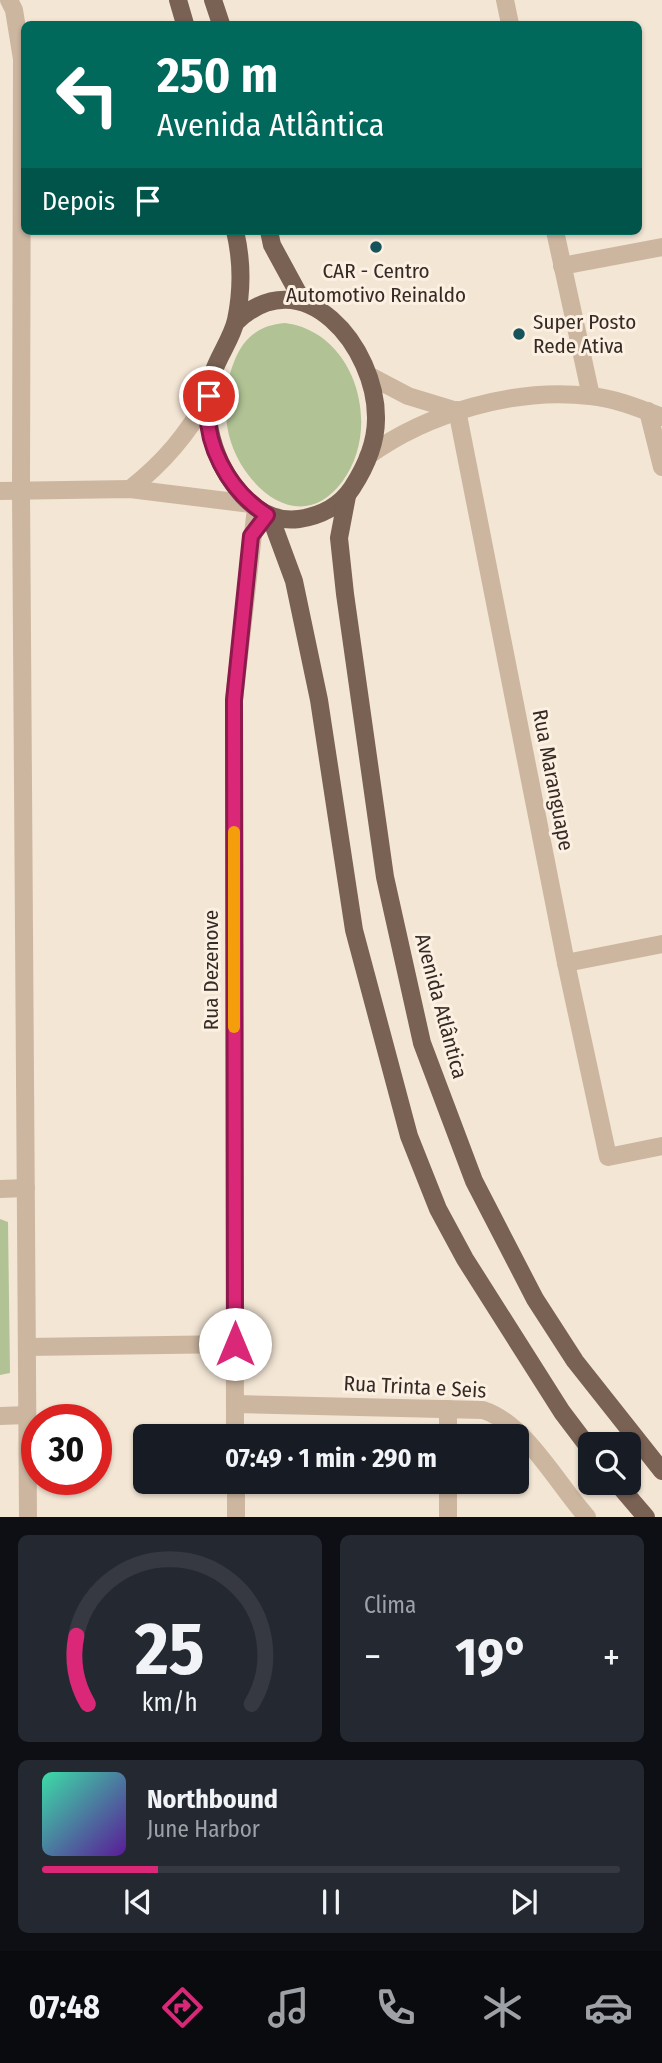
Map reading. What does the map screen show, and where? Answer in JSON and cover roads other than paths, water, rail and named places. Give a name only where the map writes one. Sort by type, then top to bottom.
[{"type":"main road","points":[[178,0],[184,21]]},
{"type":"main road","points":[[213,0],[220,21]]},
{"type":"main road","points":[[235,235],[241,286],[235,323],[212,377],[209,396],[210,432],[218,459],[232,484],[261,511],[295,581],[319,701],[354,930],[409,1136],[438,1209],[471,1270],[578,1433]]},
{"type":"main road","name":"Avenida Atlântica","points":[[270,235],[272,245],[303,302],[345,332],[370,376],[376,420],[368,456],[347,496],[339,538],[385,877],[422,1043],[474,1181],[535,1298],[575,1361],[662,1471]]},
{"type":"main road","points":[[235,323],[249,310],[266,301],[284,299],[303,302]]},
{"type":"main road","points":[[261,511],[290,520],[311,517],[330,509],[347,496]]},
{"type":"main road","points":[[627,1495],[646,1517]]},
{"type":"street","points":[[9,0],[14,10],[21,54]]},
{"type":"street","points":[[505,0],[509,21]]},
{"type":"street","points":[[22,235],[27,1404]]},
{"type":"street","points":[[556,235],[591,396]]},
{"type":"street","points":[[562,266],[662,247]]},
{"type":"street","points":[[370,376],[408,396],[457,410]]},
{"type":"street","points":[[368,456],[407,430],[457,410],[549,394],[591,396],[655,414],[662,467]]},
{"type":"street","points":[[130,489],[162,463],[185,438],[209,396]]},
{"type":"street","name":"Rua Maranguape","points":[[457,410],[566,963],[608,1157],[662,1146]]},
{"type":"street","points":[[0,491],[130,489],[261,511]]},
{"type":"street","name":"Rua Dezenove","points":[[235,1424],[234,700],[251,536],[261,511]]},
{"type":"street","points":[[566,963],[662,944]]},
{"type":"street","points":[[0,1189],[26,1188]]},
{"type":"street","points":[[27,1347],[235,1344]]},
{"type":"street","name":"Rua Trinta e Seis","points":[[235,1404],[483,1410],[497,1415],[514,1427],[587,1517]]},
{"type":"street","points":[[448,1409],[448,1424]]},
{"type":"street","points":[[0,1416],[21,1415]]},
{"type":"street","points":[[236,1494],[236,1517]]},
{"type":"street","points":[[448,1494],[448,1517]]},
{"type":"street","points":[[28,1495],[28,1517]]},
{"type":"place","name":"CAR - Centro Automotivo Reinaldo","points":[[376,247]]},
{"type":"place","name":"Super Posto Rede Ativa","points":[[519,334]]}]
